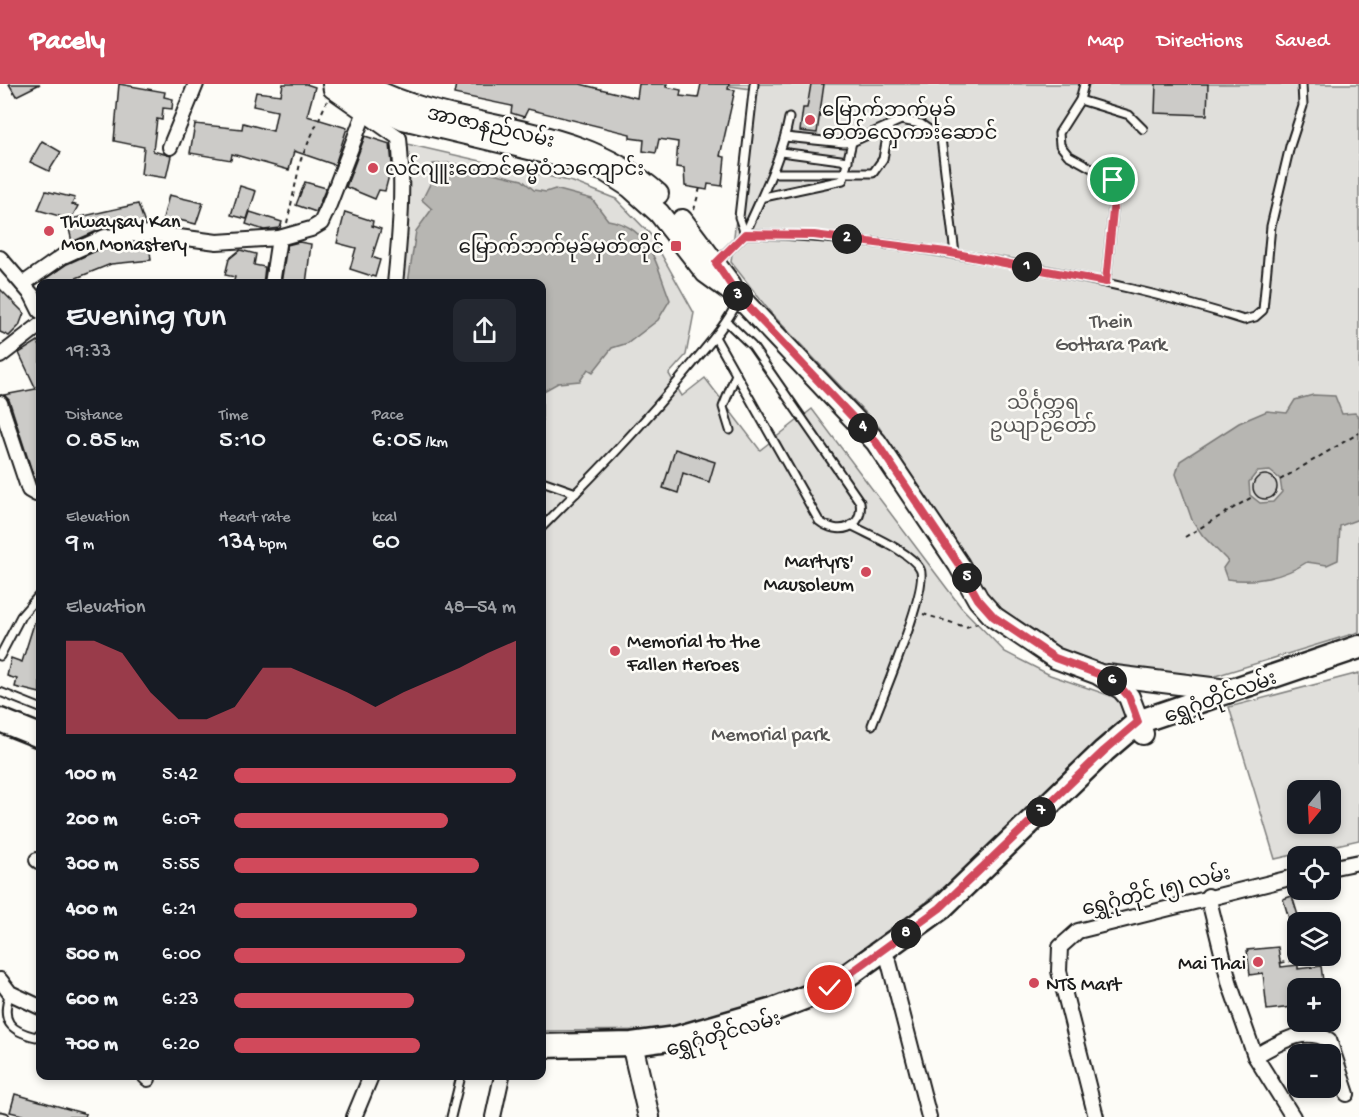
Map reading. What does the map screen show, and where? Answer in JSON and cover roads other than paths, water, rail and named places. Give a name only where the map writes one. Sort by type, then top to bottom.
[{"type":"main road","name":"အာဇာနည်လမ်း","points":[[363,84],[415,115]]},
{"type":"main road","name":"အာဇာနည်လမ်း","points":[[334,86],[379,109],[522,139],[634,181],[658,213],[876,442],[959,565],[978,599],[994,617],[1055,658],[1098,674],[1122,689],[1129,697],[1141,728]]},
{"type":"main road","name":"ရွှေဂုံတိုင်လမ်း","points":[[546,1056],[686,1046],[796,1012],[834,997],[885,956],[942,923],[986,885],[1141,728],[1160,714],[1359,647]]},
{"type":"main road","points":[[1098,674],[1230,691]]},
{"type":"main road","points":[[0,709],[36,723]]},
{"type":"main road","points":[[0,720],[36,734]]},
{"type":"main road","name":"ရွှေဂုံတိုင်လမ်း","points":[[546,1046],[633,1049]]},
{"type":"main road","points":[[633,1049],[649,1117]]},
{"type":"street","points":[[170,147],[196,84]]},
{"type":"street","points":[[334,86],[364,114],[399,138],[402,165],[400,229],[395,279]]},
{"type":"street","points":[[23,284],[63,256],[105,237],[148,232],[217,242],[279,238],[310,229],[321,223],[364,114]]},
{"type":"street","points":[[273,279],[279,238]]},
{"type":"street","points":[[0,258],[23,284],[36,305]]},
{"type":"street","points":[[0,356],[36,328]]},
{"type":"street","points":[[0,403],[29,490],[36,494]]},
{"type":"street","points":[[1341,866],[1359,862]]},
{"type":"street","name":"ရွှေဂုံတိုင် (၅) လမ်း","points":[[1096,1117],[1059,971],[1060,947],[1078,931],[1208,896],[1287,878]]},
{"type":"street","points":[[1208,896],[1230,986],[1255,1056],[1293,1117]]},
{"type":"street","points":[[885,956],[929,1117]]},
{"type":"street","points":[[0,980],[10,993],[36,1005]]},
{"type":"street","points":[[1255,1056],[1288,1039],[1314,1033],[1329,1040],[1347,1094]]},
{"type":"street","points":[[354,1117],[369,1080]]},
{"type":"street","points":[[493,1117],[501,1080]]},
{"type":"lane","points":[[745,234],[739,217],[754,84]]},
{"type":"lane","points":[[1084,84],[1080,100],[1059,133],[1060,145],[1068,155],[1113,180],[1115,190],[1106,282]]},
{"type":"lane","points":[[745,234],[814,235],[955,254],[1106,282],[1186,301],[1244,320],[1255,317],[1263,310],[1271,226],[1290,146],[1303,106],[1302,84]]},
{"type":"lane","points":[[1080,100],[1129,114],[1143,129]]},
{"type":"lane","points":[[711,268],[745,234],[764,197],[781,152],[789,118]]},
{"type":"lane","points":[[785,137],[852,142],[901,120],[921,124],[941,138],[955,254]]},
{"type":"lane","points":[[773,173],[846,175],[873,173],[878,169],[889,126]]},
{"type":"lane","points":[[764,197],[838,183],[846,175],[852,142]]},
{"type":"lane","points":[[781,152],[849,161]]},
{"type":"lane","points":[[546,523],[626,443],[727,322],[739,297]]},
{"type":"lane","points":[[715,337],[819,521],[829,529],[837,531],[851,525],[859,514],[860,502],[752,346],[727,322]]},
{"type":"lane","points":[[730,430],[723,407],[736,374]]},
{"type":"lane","points":[[546,482],[576,493]]},
{"type":"lane","points":[[851,525],[902,553],[919,567],[923,582],[872,725]]},
{"type":"lane","points":[[0,657],[21,616],[36,599]]},
{"type":"lane","points":[[0,692],[36,706]]},
{"type":"lane","points":[[10,993],[2,1003],[0,1017],[8,1028],[36,1037]]},
{"type":"lane","points":[[451,1117],[460,1080]]},
{"type":"lane","points":[[0,1116],[5,1117]]},
{"type":"place","name":"မြောက်ဘက်မုခ် ဓာတ်လှေကားဆောင်","points":[[810,120]]},
{"type":"place","name":"လင်ဂျူးတောင်ဓမ္မဝံသကျောင်း","points":[[373,168]]},
{"type":"place","name":"Thwaysay Kan Mon Monastery","points":[[49,231]]},
{"type":"place","name":"မြောက်ဘက်မုခ်မှတ်တိုင်","points":[[676,246]]},
{"type":"place","name":"Martyrs' Mausoleum","points":[[866,572]]},
{"type":"place","name":"Memorial to the Fallen Heroes","points":[[615,651]]},
{"type":"place","name":"Mai Thai","points":[[1258,962]]},
{"type":"place","name":"NTS Mart","points":[[1034,983]]},
{"type":"park label","name":"Thein Gottara Park","points":[[1111,332]]},
{"type":"park label","name":"သိင်္ဂုတ္တရ ဥယျာဉ်တော်","points":[[1043,414]]},
{"type":"park label","name":"Memorial park","points":[[770,733]]}]
